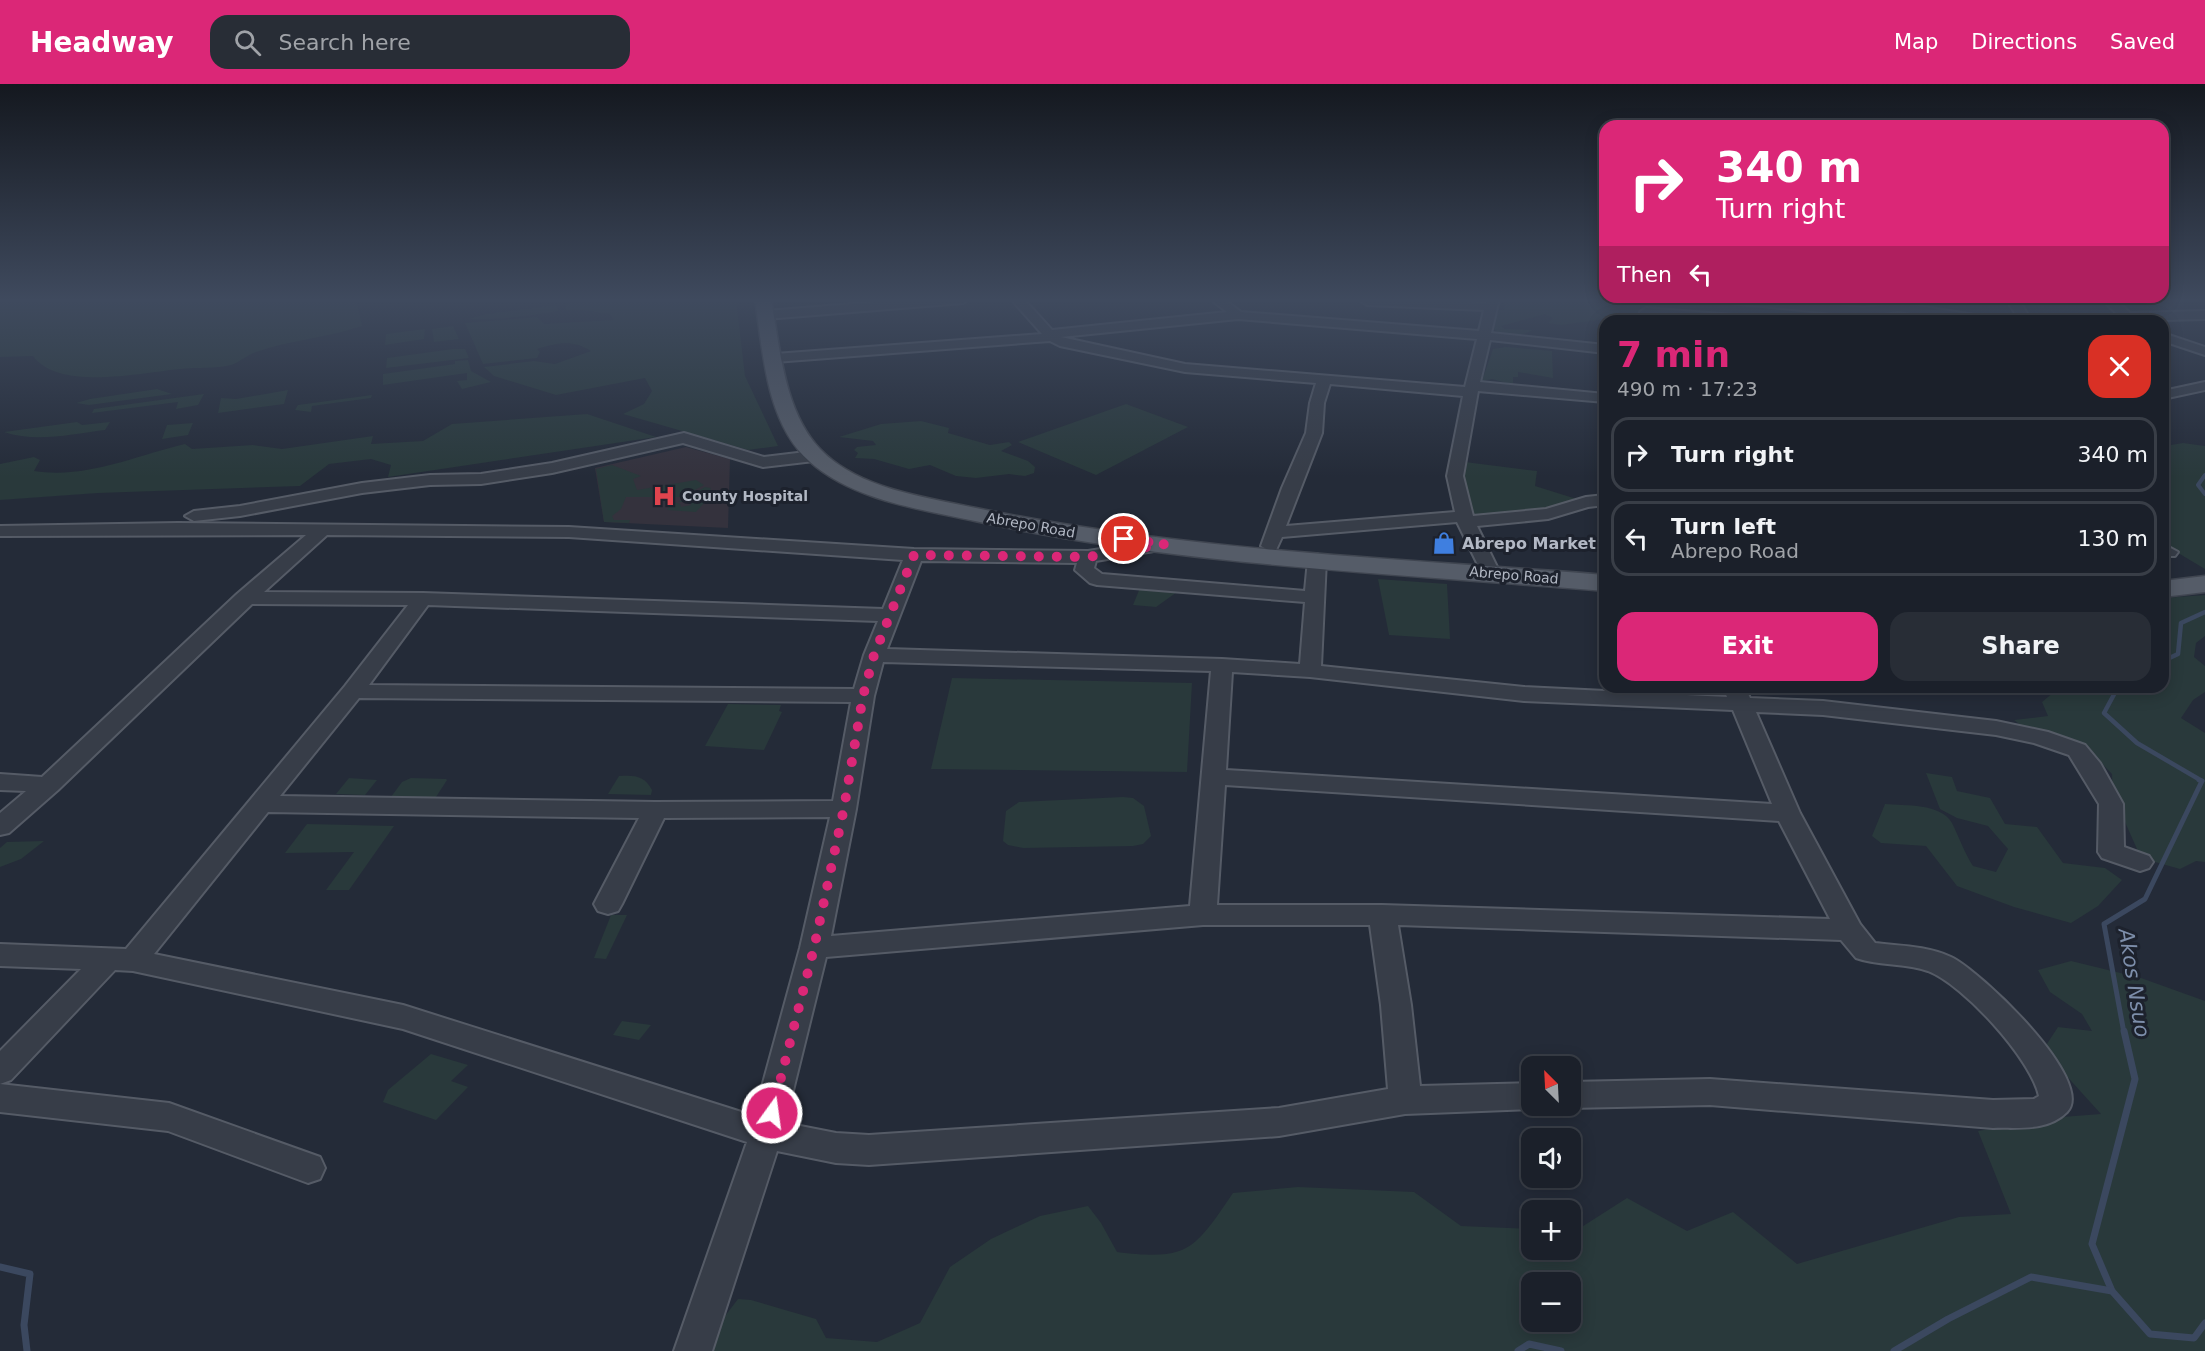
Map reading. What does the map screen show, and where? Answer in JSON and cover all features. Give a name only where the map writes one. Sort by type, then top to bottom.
[{"type":"main road","name":"Abrepo Road","points":[[775,358],[791,423],[796,435],[814,456],[844,475],[934,506],[1011,524],[1267,556],[1599,582]]},
{"type":"main road","points":[[2169,588],[2205,585]]},
{"type":"street","points":[[1131,358],[1168,366],[1324,380],[1599,398]]},
{"type":"street","points":[[1479,358],[1455,476],[1465,519],[1491,573]]},
{"type":"street","points":[[1267,556],[1274,532],[1314,433],[1317,403],[1324,380]]},
{"type":"street","points":[[2169,394],[2205,386]]},
{"type":"street","points":[[125,529],[362,488],[430,480],[481,479],[552,468],[684,438],[763,462],[814,456]]},
{"type":"street","points":[[1274,532],[1548,514],[1586,502],[1599,501]]},
{"type":"street","points":[[0,531],[125,529],[569,532],[914,555],[1088,557],[1165,544]]},
{"type":"street","points":[[0,827],[49,785],[244,598],[322,530]]},
{"type":"street","points":[[693,1351],[766,1134],[814,948],[844,808],[863,696],[874,655],[914,555]]},
{"type":"street","points":[[1088,557],[1084,570],[1097,579],[1313,597]]},
{"type":"street","points":[[1310,671],[1317,560]]},
{"type":"street","points":[[244,598],[423,599],[889,615]]},
{"type":"street","points":[[0,1071],[120,960],[262,804],[423,599]]},
{"type":"street","points":[[874,655],[1222,665],[1310,671],[1524,693],[1738,696],[1996,728],[2066,745],[2077,750],[2088,764],[2111,804],[2111,852],[2140,862]]},
{"type":"street","points":[[1203,915],[1222,665]]},
{"type":"street","points":[[353,691],[863,696]]},
{"type":"street","points":[[1581,1095],[1710,1092],[1993,1114],[2039,1113],[2056,1102],[2056,1090],[2030,1048],[1975,986],[1940,963],[1866,951],[1848,930],[1788,813],[1738,696]]},
{"type":"street","points":[[1213,777],[1788,813]]},
{"type":"street","points":[[0,782],[49,785]]},
{"type":"street","points":[[262,804],[655,810],[844,808]]},
{"type":"street","points":[[608,904],[655,810]]},
{"type":"street","points":[[814,948],[1203,915],[1382,915],[1848,930]]},
{"type":"street","points":[[1382,915],[1396,1005],[1405,1101]]},
{"type":"street","points":[[0,955],[120,960],[403,1017],[766,1134],[836,1148],[869,1150],[1279,1122],[1405,1101],[1521,1096]]},
{"type":"street","points":[[0,1098],[169,1117],[308,1168]]},
{"type":"shaded area","points":[[35,358],[244,358],[225,366],[103,377],[62,374],[45,367]]},
{"type":"shaded area","points":[[387,358],[468,358],[386,368]]},
{"type":"shaded area","points":[[480,358],[536,358],[483,364]]},
{"type":"shaded area","points":[[571,358],[743,358],[745,376],[778,446],[748,450],[623,414],[644,404],[652,391],[645,378],[556,395],[494,376],[484,367],[534,361],[555,364]]},
{"type":"shaded area","points":[[1490,358],[1552,358],[1553,378],[1518,372],[1518,377],[1513,377],[1513,385],[1492,379],[1482,381]]},
{"type":"shaded area","points":[[468,360],[471,371],[491,382],[462,389],[457,381],[467,380],[467,373],[383,385],[383,374],[455,364],[455,361]]},
{"type":"shaded area","points":[[157,389],[172,394],[89,405],[76,403],[90,399]]},
{"type":"shaded area","points":[[288,390],[284,404],[218,413],[221,398],[236,399]]},
{"type":"shaded area","points":[[204,394],[198,405],[176,409],[178,402],[92,413],[94,409]]},
{"type":"shaded area","points":[[372,395],[371,398],[312,406],[311,412],[295,410],[298,405]]},
{"type":"shaded area","points":[[1126,404],[1188,427],[1096,475],[1018,442]]},
{"type":"shaded area","points":[[587,414],[656,437],[388,477],[391,465],[371,459],[329,464],[300,486],[98,493],[0,500],[0,464],[34,457],[40,460],[34,471],[73,472],[110,465],[185,444],[192,449],[253,445],[282,449],[373,436],[371,444],[423,441],[452,424]]},
{"type":"shaded area","points":[[921,421],[949,428],[948,433],[990,445],[1009,442],[1012,445],[1001,451],[1028,461],[1035,467],[1034,473],[1025,476],[1009,474],[976,478],[956,476],[930,465],[909,469],[874,459],[855,458],[858,453],[854,450],[857,447],[876,445],[873,441],[839,437],[881,424]]},
{"type":"shaded area","points":[[77,422],[82,425],[110,422],[105,430],[54,437],[29,437],[4,432]]},
{"type":"shaded area","points":[[193,423],[188,435],[162,439],[167,425]]},
{"type":"shaded area","points":[[2183,443],[2205,446],[2205,569],[2169,548],[2169,445]]},
{"type":"shaded area","name":"County Hospital","points":[[686,447],[730,459],[728,528],[604,522],[595,468]]},
{"type":"shaded area","points":[[1465,462],[1537,471],[1535,486],[1583,501],[1555,511],[1475,518],[1462,483]]},
{"type":"shaded area","points":[[612,465],[641,476],[633,479],[637,490],[696,480],[704,485],[682,497],[626,497],[621,509],[612,516],[614,520],[630,520],[629,523],[604,522],[596,469]]},
{"type":"shaded area","points":[[705,487],[711,488],[704,503],[696,512],[667,510],[674,502],[680,504],[681,507],[691,505],[690,502],[678,502]]},
{"type":"shaded area","points":[[1378,579],[1447,584],[1450,639],[1389,635]]},
{"type":"shaded area","points":[[1140,588],[1177,592],[1156,607],[1133,605]]},
{"type":"shaded area","points":[[2205,595],[2205,636],[2196,643],[2194,657],[2205,666],[2205,692],[2193,700],[2181,718],[2205,733],[2205,862],[2196,861],[2180,869],[2141,858],[2113,795],[2112,774],[2086,747],[2026,729],[2014,720],[2048,716],[2042,702],[2053,693],[2169,693],[2169,598]]},
{"type":"shaded area","points":[[952,678],[1192,683],[1187,772],[931,769]]},
{"type":"shaded area","points":[[728,704],[781,705],[779,711],[782,712],[764,750],[705,746]]},
{"type":"shaded area","points":[[1926,773],[1952,777],[1957,791],[1990,798],[2005,824],[2037,827],[2063,863],[2105,868],[2122,880],[2098,906],[2071,923],[2014,907],[1957,886],[1926,846],[1881,843],[1872,836],[1885,804],[1931,809],[1940,812],[1952,823],[1973,866],[1996,872],[2008,849],[1988,826],[1957,818],[1940,809]]},
{"type":"shaded area","points":[[619,776],[634,776],[646,781],[652,790],[651,795],[608,794]]},
{"type":"shaded area","points":[[349,778],[377,780],[365,795],[336,794]]},
{"type":"shaded area","points":[[411,778],[447,780],[436,797],[391,797],[402,782]]},
{"type":"shaded area","points":[[1133,798],[1144,806],[1151,836],[1143,844],[1023,848],[1008,845],[1003,841],[1006,811],[1019,802]]},
{"type":"shaded area","points":[[307,824],[394,826],[349,890],[326,890],[354,852],[285,853]]},
{"type":"shaded area","points":[[44,841],[21,859],[0,867],[0,848],[7,842]]},
{"type":"shaded area","points":[[611,915],[627,915],[606,959],[594,958]]},
{"type":"shaded area","points":[[2071,961],[2141,978],[2205,1001],[2205,1351],[711,1351],[719,1324],[738,1299],[751,1300],[816,1319],[826,1338],[877,1342],[920,1323],[950,1267],[991,1239],[1040,1216],[1088,1206],[1101,1223],[1117,1252],[1160,1255],[1187,1247],[1198,1239],[1209,1228],[1233,1193],[1298,1187],[1414,1192],[1461,1226],[1521,1229],[1521,1260],[1581,1260],[1581,1227],[1627,1198],[1687,1231],[1733,1212],[1797,1264],[1959,1217],[2011,1214],[1978,1131],[2049,1118],[2101,1114],[2043,1050],[2058,1027],[2092,1031],[2082,1014],[2050,992],[2038,970]]},
{"type":"shaded area","points":[[622,1021],[651,1025],[639,1040],[613,1035]]},
{"type":"shaded area","points":[[431,1054],[468,1065],[451,1081],[468,1087],[436,1120],[383,1102],[388,1090]]},
{"type":"waterway","name":"Akos Nsuo","points":[[2205,475],[2198,485],[2205,494]]},
{"type":"waterway","name":"Akos Nsuo","points":[[2169,658],[2178,654],[2181,623],[2205,612]]},
{"type":"waterway","name":"Akos Nsuo","points":[[2115,693],[2104,713],[2137,743],[2202,781]]},
{"type":"waterway","name":"Akos Nsuo","points":[[2124,1033],[2104,924],[2145,899],[2202,781]]},
{"type":"waterway","name":"Akos Nsuo","points":[[2112,1291],[2092,1244],[2135,1079],[2124,1031]]},
{"type":"waterway","points":[[0,1267],[30,1274],[24,1325],[27,1351]]},
{"type":"waterway","points":[[1894,1351],[1948,1319],[2031,1277],[2112,1291]]},
{"type":"waterway","points":[[2112,1291],[2150,1334],[2194,1338],[2205,1323]]},
{"type":"waterway","points":[[1518,1351],[1529,1344],[1561,1351]]},
{"type":"place","name":"County Hospital","points":[[664,496]]},
{"type":"place","name":"Abrepo Market","points":[[1444,543]]},
{"type":"route","points":[[772,1113],[814,948],[844,808],[863,696],[874,655],[914,555],[1088,557],[1165,544],[1124,539]]}]
